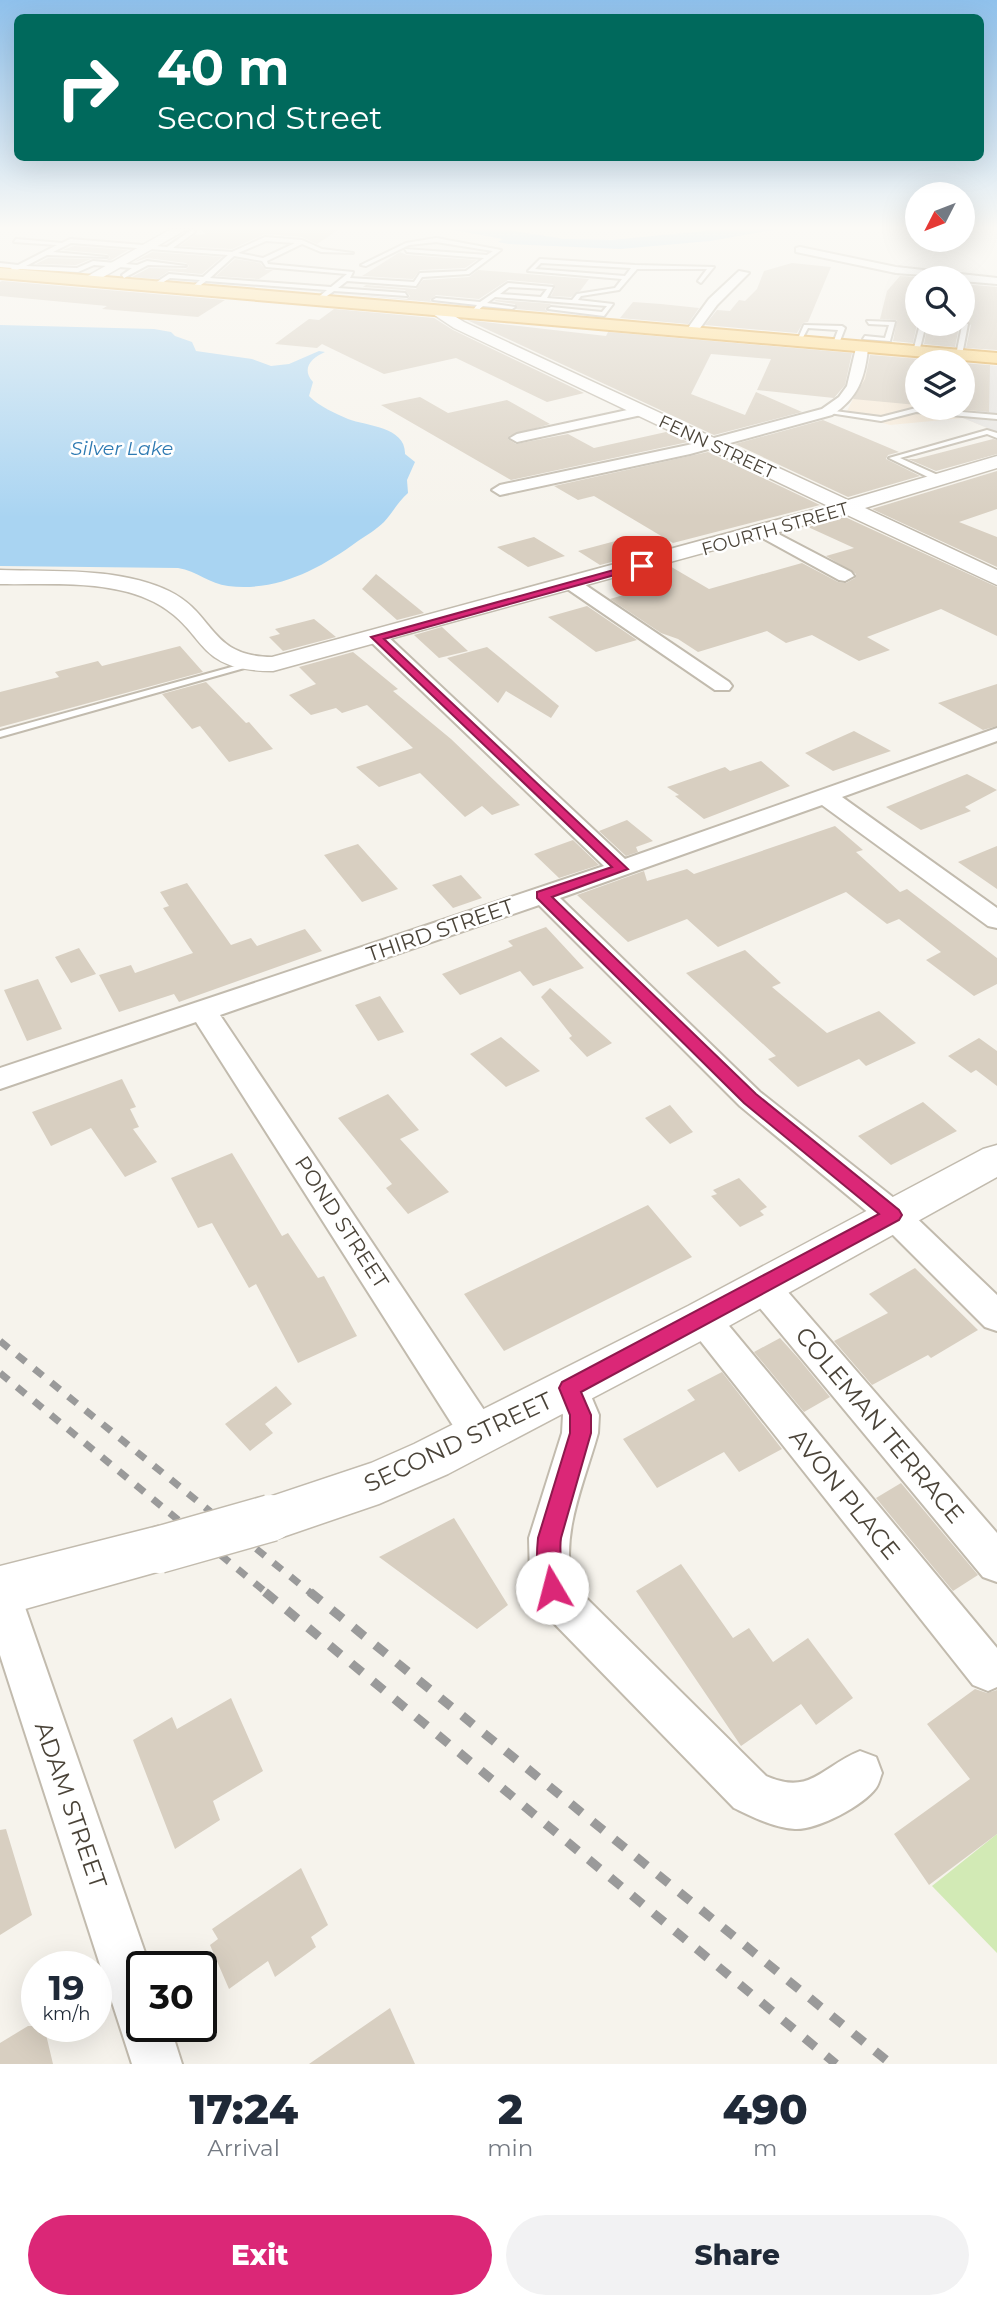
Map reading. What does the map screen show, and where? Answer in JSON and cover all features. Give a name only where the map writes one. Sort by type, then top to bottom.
[{"type":"highway","points":[[632,325],[691,332],[805,336],[835,346],[863,343],[997,364]]},
{"type":"highway","points":[[863,343],[905,350]]},
{"type":"highway","points":[[975,356],[997,358]]},
{"type":"street","name":"FENN STREET","points":[[460,325],[997,578]]},
{"type":"street","points":[[691,332],[696,325]]},
{"type":"street","points":[[500,490],[710,443],[827,412],[845,402],[851,394],[860,368],[863,343]]},
{"type":"street","points":[[517,438],[641,411]]},
{"type":"street","name":"FOURTH STREET","points":[[0,577],[88,582],[151,593],[176,606],[219,652],[235,661],[250,665],[289,662],[848,509],[937,478],[997,462]]},
{"type":"street","points":[[765,532],[845,576]]},
{"type":"street","points":[[572,584],[722,686]]},
{"type":"street","points":[[377,637],[621,869]]},
{"type":"street","name":"THIRD STREET","points":[[0,1079],[621,869],[997,734]]},
{"type":"street","points":[[825,796],[997,920]]},
{"type":"street","points":[[542,895],[750,1098],[893,1215],[997,1317]]},
{"type":"street","name":"POND STREET","points":[[204,1011],[479,1434]]},
{"type":"street","name":"SECOND STREET","points":[[0,1592],[271,1518],[379,1482],[703,1319],[997,1159]]},
{"type":"street","name":"COLEMAN TERRACE","points":[[762,1286],[997,1563]]},
{"type":"street","name":"AVON PLACE","points":[[703,1319],[988,1670]]},
{"type":"street","points":[[570,1388],[581,1415],[580,1433],[547,1555],[552,1588],[558,1600],[750,1792],[785,1805],[804,1806],[821,1803],[860,1773]]},
{"type":"street","name":"ADAM STREET","points":[[0,1592],[126,1969]]},
{"type":"street","points":[[150,2042],[157,2064]]},
{"type":"lane","points":[[868,325],[863,343],[888,340],[892,325]]},
{"type":"lane","points":[[805,336],[825,327],[842,328],[835,346]]},
{"type":"lane","points":[[827,412],[881,419],[916,410],[997,417]]},
{"type":"lane","points":[[937,478],[893,458],[988,432],[997,436]]},
{"type":"lane","points":[[0,734],[250,665]]},
{"type":"shaded area","points":[[876,353],[905,356],[905,420],[942,420],[890,425],[846,413]]},
{"type":"shaded area","points":[[975,364],[997,366],[997,432],[968,420],[975,420]]},
{"type":"shaded area","points":[[982,365],[997,366],[997,432],[968,420],[975,420]]},
{"type":"green space","points":[[997,1834],[997,1953],[932,1886]]},
{"type":"water","name":"Silver Lake","points":[[0,325],[154,329],[171,332],[192,342],[196,351],[252,359],[271,366],[289,364],[319,351],[325,352],[309,364],[308,373],[313,382],[309,396],[323,407],[348,419],[392,433],[404,445],[405,454],[415,462],[407,480],[408,493],[381,525],[329,561],[281,582],[246,587],[228,586],[178,568],[0,566]]},
{"type":"building","points":[[300,325],[446,325],[584,393],[547,402],[456,358],[384,374],[322,344],[317,348],[275,344]]},
{"type":"building","points":[[478,325],[513,325],[606,336],[608,332],[852,353],[845,385],[834,398],[757,390],[771,359],[711,354],[691,394],[745,415],[756,392],[802,412],[714,435]]},
{"type":"building","points":[[709,325],[802,325],[797,333]]},
{"type":"building","points":[[896,325],[905,325],[905,336],[914,336],[913,343],[893,341]]},
{"type":"building","points":[[975,325],[997,325],[997,350],[966,348],[969,336],[975,336]]},
{"type":"building","points":[[926,336],[957,336],[955,347],[924,344]]},
{"type":"building","points":[[870,355],[905,358],[905,404],[853,399],[865,379]]},
{"type":"building","points":[[975,364],[990,365],[989,412],[975,411]]},
{"type":"building","points":[[420,397],[448,413],[507,400],[550,424],[509,436],[508,439],[516,444],[568,434],[594,448],[666,432],[688,442],[511,480],[381,405]]},
{"type":"building","points":[[823,420],[899,452],[888,455],[886,459],[920,476],[848,497],[735,444]]},
{"type":"building","points":[[997,440],[997,454],[936,471],[908,459],[916,459]]},
{"type":"building","points":[[708,452],[820,505],[673,543],[594,496],[578,500],[554,486]]},
{"type":"building","points":[[997,471],[997,509],[959,522],[997,537],[997,567],[872,509]]},
{"type":"building","points":[[845,517],[997,587],[997,636],[941,609],[867,637],[890,650],[859,661],[812,635],[786,643],[767,631],[698,652],[678,639],[661,633],[610,599],[640,590],[621,578],[668,565],[709,589],[802,563],[838,582],[846,583],[855,578],[856,574],[826,556],[854,548],[808,527]]},
{"type":"building","points":[[534,537],[565,556],[528,567],[497,547]]},
{"type":"building","points":[[623,539],[646,553],[600,565],[578,551]]},
{"type":"building","points":[[376,574],[424,613],[397,620],[362,589]]},
{"type":"building","points":[[587,606],[637,640],[596,652],[548,617]]},
{"type":"building","points":[[314,619],[336,637],[283,651],[269,637],[280,634],[275,629]]},
{"type":"building","points":[[442,627],[468,651],[439,658],[414,635]]},
{"type":"building","points":[[180,646],[203,672],[0,727],[0,692],[59,677],[55,672],[98,661],[102,666]]},
{"type":"building","points":[[487,647],[559,706],[551,718],[506,691],[498,703],[447,658]]},
{"type":"building","points":[[353,652],[398,689],[393,691],[451,739],[520,805],[492,815],[482,806],[465,817],[420,773],[379,787],[356,767],[413,748],[367,705],[342,713],[336,708],[311,715],[289,695],[316,684],[299,667]]},
{"type":"building","points":[[206,682],[246,723],[249,722],[273,749],[229,762],[200,726],[192,729],[162,694]]},
{"type":"building","points":[[997,684],[997,726],[983,730],[938,703]]},
{"type":"building","points":[[854,731],[891,751],[833,771],[805,753]]},
{"type":"building","points":[[761,761],[790,786],[704,819],[667,787],[725,767],[730,771]]},
{"type":"building","points":[[967,774],[997,790],[965,807],[971,811],[921,830],[886,807]]},
{"type":"building","points":[[627,820],[653,841],[636,847],[638,852],[626,856],[599,831]]},
{"type":"building","points":[[835,826],[863,850],[856,852],[900,892],[907,889],[997,958],[997,984],[974,996],[926,960],[941,952],[899,919],[887,924],[846,892],[718,947],[687,919],[628,942],[577,895],[644,871],[647,881],[687,869],[694,874]]},
{"type":"building","points":[[573,840],[599,865],[559,878],[534,854]]},
{"type":"building","points":[[358,844],[398,889],[362,902],[324,855]]},
{"type":"building","points":[[997,846],[997,889],[958,862]]},
{"type":"building","points":[[461,875],[482,898],[453,908],[432,885]]},
{"type":"building","points":[[187,883],[231,945],[251,938],[257,946],[305,929],[322,951],[179,1002],[174,994],[119,1012],[99,975],[131,965],[135,973],[193,953],[163,908],[169,906],[160,892]]},
{"type":"building","points":[[546,927],[584,968],[533,986],[520,971],[460,995],[442,974],[513,946],[508,941]]},
{"type":"building","points":[[79,948],[96,974],[71,983],[55,957]]},
{"type":"building","points":[[745,950],[781,983],[772,987],[827,1033],[879,1011],[916,1043],[866,1066],[859,1059],[798,1087],[768,1059],[776,1056],[686,973]]},
{"type":"building","points":[[38,979],[62,1029],[27,1041],[4,990]]},
{"type":"building","points":[[550,988],[612,1043],[587,1057],[569,1038],[572,1036],[541,997]]},
{"type":"building","points":[[380,996],[404,1032],[378,1041],[355,1005]]},
{"type":"building","points":[[501,1037],[540,1071],[506,1087],[470,1054]]},
{"type":"building","points":[[979,1038],[997,1051],[997,1086],[976,1070],[971,1073],[948,1056]]},
{"type":"building","points":[[122,1079],[136,1107],[130,1109],[139,1127],[133,1129],[157,1162],[125,1177],[91,1128],[51,1146],[32,1112]]},
{"type":"building","points":[[388,1094],[419,1130],[400,1139],[449,1192],[408,1214],[386,1188],[392,1184],[338,1118]]},
{"type":"building","points":[[923,1102],[957,1131],[891,1165],[858,1136]]},
{"type":"building","points":[[670,1105],[693,1132],[670,1144],[645,1118]]},
{"type":"building","points":[[232,1153],[282,1236],[288,1233],[318,1278],[324,1276],[357,1336],[298,1363],[256,1284],[249,1288],[212,1223],[198,1228],[171,1178]]},
{"type":"building","points":[[739,1178],[767,1207],[760,1211],[764,1215],[740,1227],[711,1196],[717,1194],[713,1190]]},
{"type":"building","points":[[648,1205],[692,1257],[504,1351],[464,1294]]},
{"type":"building","points":[[915,1268],[978,1330],[931,1358],[928,1355],[872,1385],[834,1341],[888,1313],[869,1294]]},
{"type":"building","points":[[780,1338],[830,1397],[804,1412],[754,1352]]},
{"type":"building","points":[[722,1372],[782,1449],[739,1472],[724,1452],[657,1488],[623,1439],[695,1400],[687,1390]]},
{"type":"building","points":[[276,1386],[292,1404],[265,1424],[273,1433],[250,1451],[225,1424]]},
{"type":"building","points":[[901,1483],[978,1575],[953,1591],[876,1498]]},
{"type":"building","points":[[454,1518],[508,1605],[477,1629],[379,1557]]},
{"type":"building","points":[[681,1564],[733,1638],[749,1628],[773,1662],[808,1638],[853,1698],[816,1725],[801,1704],[741,1746],[636,1591]]},
{"type":"building","points":[[975,1689],[987,1693],[997,1690],[997,1834],[929,1885],[894,1834],[970,1779],[927,1724]]},
{"type":"building","points":[[231,1698],[263,1771],[213,1801],[220,1820],[175,1849],[133,1740],[172,1717],[177,1729]]},
{"type":"building","points":[[6,1829],[32,1915],[0,1935],[0,1830]]},
{"type":"building","points":[[301,1868],[328,1925],[311,1937],[316,1947],[275,1977],[268,1961],[229,1989],[217,1961],[217,1951],[213,1951],[210,1945],[218,1939],[212,1929]]},
{"type":"building","points":[[390,2008],[415,2064],[309,2064]]},
{"type":"building","points":[[21,2030],[21,2042],[48,2042],[53,2064],[0,2064],[0,2043]]},
{"type":"railway","points":[[0,1341],[312,1594]]},
{"type":"railway","points":[[0,1373],[268,1594]]},
{"type":"railway","points":[[265,1592],[836,2064]]},
{"type":"railway","points":[[310,1592],[891,2064]]},
{"type":"route","points":[[552,1588],[547,1555],[550,1538],[580,1433],[581,1415],[570,1388],[893,1215],[750,1098],[542,895],[621,869],[377,637],[642,566]]}]
